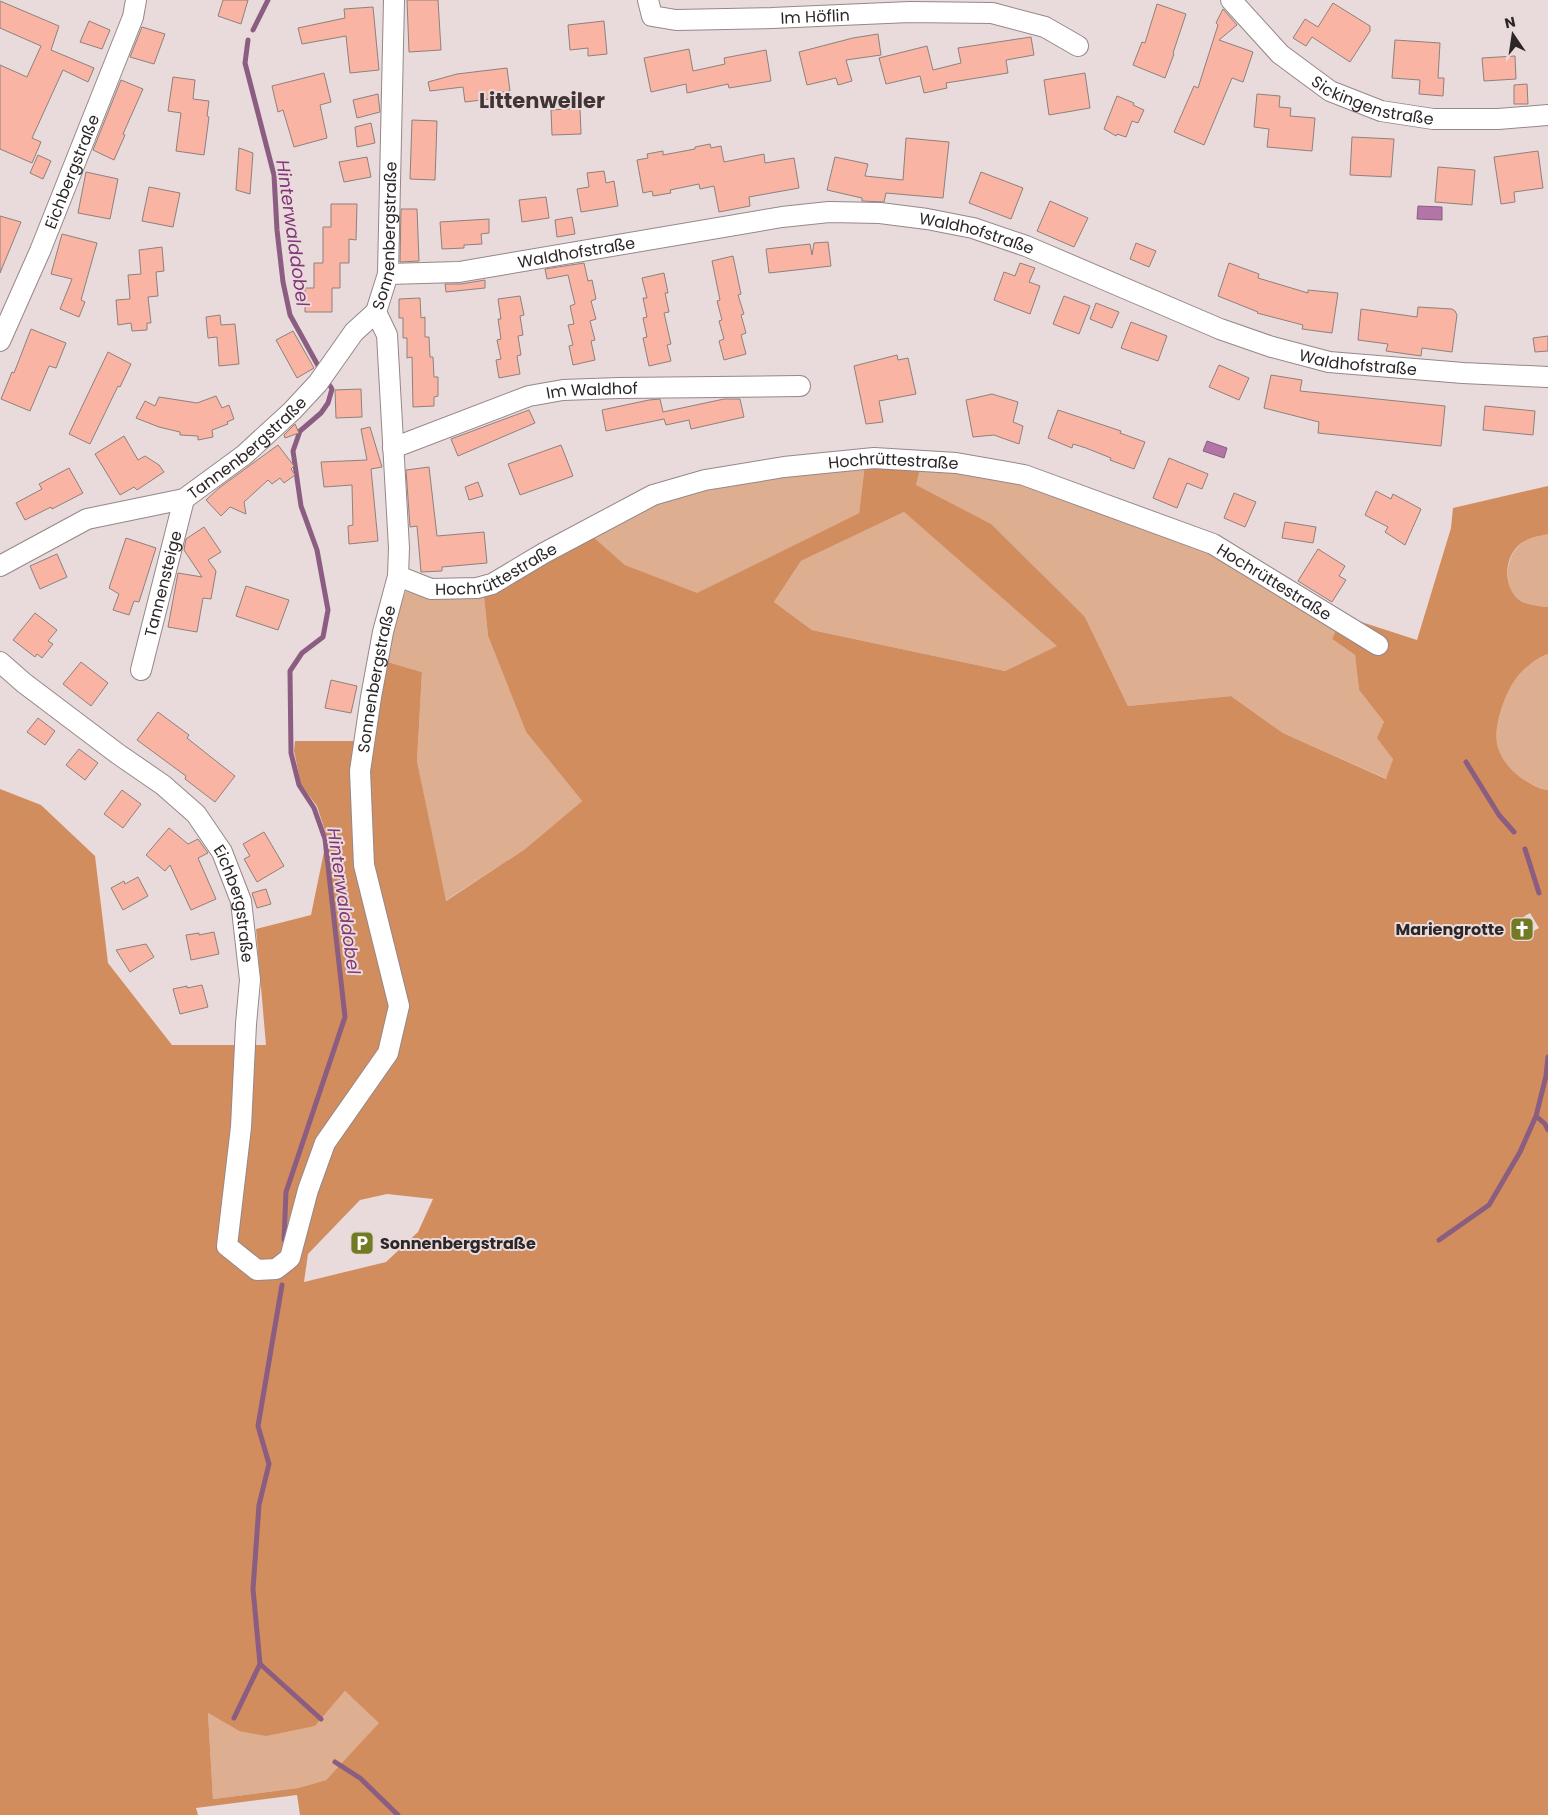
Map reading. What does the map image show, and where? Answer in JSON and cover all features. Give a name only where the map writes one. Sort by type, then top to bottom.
[{"type":"street","name":"Eichbergstraße","points":[[0,341],[40,251],[133,17],[136,0]]},
{"type":"street","name":"Sonnenbergstraße","points":[[227,1246],[257,1270],[276,1270],[290,1258],[308,1190],[325,1143],[388,1053],[399,1006],[364,864],[360,770],[383,632],[398,576],[399,548],[387,335],[376,312],[388,274],[394,0]]},
{"type":"street","name":"Im Höflin","points":[[648,0],[652,16],[676,20],[910,12],[992,13],[1045,27],[1078,46]]},
{"type":"street","name":"Sickingenstraße","points":[[1232,0],[1280,54],[1330,91],[1381,111],[1433,119],[1498,119],[1548,116]]},
{"type":"street","name":"Waldhofstraße","points":[[388,274],[459,272],[782,217],[829,212],[880,213],[973,228],[1026,246],[1220,329],[1272,347],[1329,362],[1463,373],[1548,377]]},
{"type":"street","name":"Tannenbergstraße","points":[[0,566],[87,519],[184,499],[244,455],[292,411],[318,383],[354,332],[376,312]]},
{"type":"street","name":"Im Waldhof","points":[[393,448],[529,396],[563,390],[800,386]]},
{"type":"street","name":"Hochrüttestraße","points":[[398,576],[431,589],[477,588],[492,584],[544,553],[653,496],[705,480],[784,468],[874,458],[956,463],[1024,475],[1213,544],[1378,645]]},
{"type":"street","name":"Tannensteige","points":[[141,670],[184,499]]},
{"type":"street","name":"Eichbergstraße","points":[[0,662],[24,683],[110,748],[163,785],[196,814],[222,852],[241,901],[250,980],[241,1127],[227,1246]]},
{"type":"shaded area","points":[[1418,206],[1442,207],[1442,220],[1417,219]]},
{"type":"shaded area","points":[[1207,441],[1227,448],[1224,458],[1203,451]]},
{"type":"shaded area","points":[[865,464],[859,513],[696,594],[625,565],[589,533],[652,504],[697,488]]},
{"type":"shaded area","points":[[865,464],[921,466],[916,485],[991,524],[1085,617],[1128,706],[1231,696],[1283,733],[1386,779],[1393,759],[1377,738],[1384,722],[1359,690],[1355,655],[1332,639],[1337,627],[1346,617],[1417,640],[1451,528],[1453,508],[1548,486],[1548,534],[1525,541],[1518,546],[1510,560],[1507,576],[1509,585],[1518,599],[1528,604],[1548,607],[1548,654],[1539,658],[1521,672],[1515,680],[1500,714],[1497,742],[1503,758],[1510,768],[1530,783],[1548,790],[1548,1815],[300,1815],[297,1795],[196,1808],[198,1815],[0,1815],[0,789],[41,805],[95,856],[108,963],[172,1045],[266,1045],[256,929],[311,915],[327,837],[317,806],[301,785],[294,751],[295,741],[371,741],[384,661],[422,672],[417,761],[446,901],[525,849],[582,801],[526,732],[488,636],[484,596],[589,533],[625,565],[697,593],[859,513]],"holes":[[[904,512],[1057,646],[1005,671],[812,630],[774,602],[801,561]],[[1530,913],[1539,928],[1530,933],[1520,919]],[[387,1194],[433,1199],[418,1232],[386,1262],[304,1282],[308,1254],[360,1200]],[[345,1691],[379,1723],[326,1780],[298,1788],[213,1799],[208,1713],[239,1731],[266,1736],[315,1726]]]},
{"type":"shaded area","points":[[921,466],[1043,488],[1218,551],[1337,627],[1332,639],[1355,655],[1359,690],[1384,722],[1393,759],[1387,779],[1283,733],[1231,696],[1128,706],[1085,617],[916,485]]},
{"type":"shaded area","points":[[904,512],[1058,646],[1005,671],[812,630],[774,602],[801,561]]},
{"type":"shaded area","points":[[1548,534],[1548,607],[1528,604],[1518,599],[1509,585],[1508,568],[1514,552],[1519,546],[1525,541]]},
{"type":"shaded area","points":[[406,591],[425,598],[484,596],[488,636],[526,732],[582,801],[525,849],[445,901],[417,761],[422,672],[384,661],[390,631]]},
{"type":"shaded area","points":[[1548,654],[1548,790],[1530,783],[1510,768],[1499,750],[1497,734],[1503,704],[1515,680],[1521,672],[1539,658]]},
{"type":"shaded area","points":[[345,1691],[380,1723],[326,1780],[298,1788],[213,1799],[208,1713],[239,1731],[315,1726]]},
{"type":"building","points":[[223,0],[248,0],[241,24],[218,16]]},
{"type":"building","points":[[407,0],[438,0],[441,50],[409,52]]},
{"type":"building","points":[[0,1],[59,26],[51,50],[94,68],[88,82],[63,70],[32,138],[41,142],[32,163],[0,149],[0,65],[27,77],[41,46],[0,28]]},
{"type":"building","points":[[1333,3],[1370,26],[1370,31],[1350,62],[1312,37],[1306,46],[1293,38],[1305,19],[1318,27]]},
{"type":"building","points":[[1157,4],[1186,14],[1165,78],[1133,65],[1142,42],[1145,43]]},
{"type":"building","points":[[373,7],[379,70],[350,73],[346,36],[302,44],[298,28],[345,18],[344,9]]},
{"type":"building","points":[[1223,9],[1237,25],[1219,40],[1253,52],[1243,82],[1232,78],[1204,145],[1174,132],[1194,86],[1198,88],[1218,25],[1216,23]]},
{"type":"building","points":[[89,21],[110,30],[102,49],[80,42]]},
{"type":"building","points":[[604,21],[607,54],[588,56],[588,48],[570,50],[568,25]]},
{"type":"building","points":[[142,27],[165,34],[154,64],[130,57]]},
{"type":"building","points":[[878,34],[881,55],[846,60],[852,81],[838,85],[836,78],[807,85],[799,52],[853,38]]},
{"type":"building","points":[[1031,37],[1034,55],[1006,60],[1008,73],[946,83],[947,88],[924,93],[920,76],[886,84],[879,58],[927,46],[933,70],[961,63],[958,48]]},
{"type":"building","points":[[1395,40],[1440,43],[1438,78],[1444,78],[1443,96],[1419,94],[1420,80],[1392,78]]},
{"type":"building","points":[[689,49],[693,71],[725,64],[724,58],[766,50],[771,81],[729,88],[728,84],[687,93],[686,84],[651,92],[644,58]]},
{"type":"building","points":[[1515,56],[1516,79],[1484,81],[1482,58]]},
{"type":"building","points":[[507,68],[510,91],[489,94],[490,99],[465,102],[463,87],[430,91],[428,82],[457,74]]},
{"type":"building","points":[[324,73],[331,102],[320,105],[327,138],[294,147],[283,110],[278,112],[272,86]]},
{"type":"building","points":[[1085,73],[1090,108],[1049,115],[1044,80]]},
{"type":"building","points":[[173,77],[195,80],[193,99],[209,101],[204,155],[176,151],[181,113],[168,111]]},
{"type":"building","points":[[121,80],[143,89],[114,160],[93,150]]},
{"type":"building","points":[[1527,84],[1528,104],[1514,104],[1514,85]]},
{"type":"building","points":[[378,94],[380,112],[357,118],[353,100]]},
{"type":"building","points":[[1257,94],[1280,96],[1279,107],[1291,108],[1290,116],[1315,118],[1312,151],[1267,147],[1269,129],[1254,127]]},
{"type":"building","points":[[1117,96],[1134,103],[1133,105],[1144,110],[1138,123],[1132,121],[1126,137],[1117,134],[1116,136],[1104,129]]},
{"type":"building","points":[[580,108],[581,134],[552,135],[551,110]]},
{"type":"building","points":[[412,120],[437,121],[435,180],[410,179]]},
{"type":"building","points":[[371,123],[375,143],[357,147],[355,127]]},
{"type":"building","points":[[1352,137],[1394,139],[1391,177],[1350,175]]},
{"type":"building","points":[[906,138],[949,142],[943,198],[886,193],[884,202],[862,201],[862,198],[827,190],[835,157],[868,164],[865,176],[903,180]]},
{"type":"building","points":[[710,144],[711,148],[721,146],[724,162],[764,154],[765,163],[794,158],[799,188],[749,197],[750,206],[719,212],[714,186],[700,189],[699,184],[670,190],[671,193],[653,196],[652,191],[643,193],[637,160],[648,158],[647,154],[663,151],[663,155]]},
{"type":"building","points":[[239,148],[253,153],[250,194],[236,190]]},
{"type":"building","points":[[1538,151],[1543,188],[1514,192],[1515,202],[1501,204],[1494,157]]},
{"type":"building","points":[[38,155],[51,161],[43,179],[30,173]]},
{"type":"building","points":[[367,157],[371,177],[344,182],[339,162]]},
{"type":"building","points":[[1438,167],[1475,170],[1472,205],[1435,202]]},
{"type":"building","points":[[604,171],[606,183],[614,181],[618,206],[581,212],[577,189],[589,187],[587,173]]},
{"type":"building","points":[[86,172],[118,179],[110,219],[78,213]]},
{"type":"building","points":[[981,172],[1023,188],[1011,219],[969,203]]},
{"type":"building","points":[[149,187],[180,193],[173,227],[142,221]]},
{"type":"building","points":[[546,197],[549,218],[522,222],[519,200]]},
{"type":"building","points":[[1050,201],[1088,218],[1074,247],[1037,231]]},
{"type":"building","points":[[331,204],[357,204],[356,240],[349,239],[349,263],[340,263],[340,288],[332,288],[332,312],[305,312],[305,288],[314,288],[314,263],[323,263],[323,227],[331,227]]},
{"type":"building","points":[[401,209],[417,209],[419,261],[400,262]]},
{"type":"building","points":[[0,216],[21,222],[0,273]]},
{"type":"building","points":[[572,217],[575,234],[557,237],[555,220]]},
{"type":"building","points":[[489,219],[489,233],[481,234],[482,244],[464,245],[464,248],[442,249],[440,222]]},
{"type":"building","points":[[62,234],[97,243],[81,300],[85,302],[79,317],[60,309],[72,279],[51,274]]},
{"type":"building","points":[[828,242],[831,266],[769,273],[766,249],[810,244],[812,255],[814,243]]},
{"type":"building","points":[[1136,243],[1156,251],[1149,267],[1130,259]]},
{"type":"building","points":[[162,247],[164,271],[156,272],[158,296],[148,297],[151,323],[147,323],[147,330],[132,331],[131,323],[118,325],[116,300],[130,299],[128,275],[141,274],[139,250]]},
{"type":"building","points":[[733,256],[741,294],[738,295],[744,314],[741,315],[746,333],[741,335],[746,354],[724,360],[719,341],[724,339],[719,321],[722,320],[717,301],[720,300],[712,261]]},
{"type":"building","points":[[584,263],[588,281],[592,280],[596,299],[591,301],[596,319],[590,321],[595,340],[591,341],[595,360],[573,365],[569,346],[573,345],[568,325],[574,324],[570,306],[575,304],[568,275],[547,279],[545,269]]},
{"type":"building","points":[[1020,263],[1035,268],[1029,282],[1040,286],[1030,314],[994,300],[1004,272],[1015,276]]},
{"type":"building","points":[[1229,263],[1259,274],[1258,278],[1308,293],[1308,290],[1338,293],[1332,333],[1302,329],[1303,325],[1257,313],[1218,296]]},
{"type":"building","points":[[664,273],[668,293],[665,293],[669,312],[664,313],[671,344],[667,345],[671,361],[649,366],[643,338],[647,337],[643,318],[647,317],[643,298],[647,298],[642,278]]},
{"type":"building","points":[[485,280],[485,288],[446,292],[445,284],[461,284]]},
{"type":"building","points":[[520,296],[524,315],[520,316],[523,335],[518,336],[521,355],[517,356],[520,374],[499,378],[496,360],[501,359],[497,340],[501,339],[498,299]]},
{"type":"building","points":[[1064,296],[1090,306],[1079,334],[1053,324]]},
{"type":"building","points":[[420,298],[421,318],[425,317],[425,337],[429,337],[430,357],[433,357],[434,377],[438,377],[438,396],[434,397],[434,406],[413,407],[412,357],[407,358],[407,338],[403,338],[403,318],[399,318],[399,299]]},
{"type":"building","points":[[1096,303],[1119,312],[1112,328],[1090,319]]},
{"type":"building","points":[[1418,307],[1452,309],[1455,311],[1457,315],[1452,352],[1422,348],[1421,356],[1386,351],[1388,344],[1358,340],[1361,309],[1417,317]]},
{"type":"building","points":[[220,315],[221,325],[235,324],[239,364],[219,366],[217,337],[208,338],[206,317]]},
{"type":"building","points":[[1131,322],[1167,336],[1158,361],[1121,348]]},
{"type":"building","points":[[31,329],[66,343],[56,368],[49,366],[30,411],[1,399],[12,372],[14,373]]},
{"type":"building","points":[[293,331],[314,368],[297,378],[276,340]]},
{"type":"building","points":[[1548,336],[1548,351],[1535,352],[1533,338]]},
{"type":"building","points":[[108,352],[131,364],[120,387],[118,386],[90,444],[69,434]]},
{"type":"building","points":[[897,355],[898,360],[908,358],[916,394],[879,401],[883,422],[866,424],[854,366]]},
{"type":"building","points":[[1219,365],[1249,378],[1239,400],[1209,387]]},
{"type":"building","points":[[1271,375],[1302,380],[1300,391],[1445,406],[1441,446],[1318,433],[1319,422],[1264,408]]},
{"type":"building","points":[[361,389],[362,417],[336,418],[335,390]]},
{"type":"building","points":[[992,394],[1018,402],[1013,422],[1023,426],[1019,444],[994,435],[973,437],[966,400]]},
{"type":"building","points":[[216,396],[222,408],[229,405],[234,419],[227,422],[228,424],[212,430],[213,437],[198,440],[198,436],[180,435],[180,432],[159,427],[136,418],[145,401],[155,406],[159,397],[197,403]]},
{"type":"building","points":[[660,399],[663,412],[724,399],[740,399],[744,417],[691,429],[689,420],[666,425],[664,419],[606,431],[602,410]]},
{"type":"building","points":[[1485,406],[1535,411],[1533,435],[1483,430]]},
{"type":"building","points":[[529,410],[535,423],[458,456],[451,439]]},
{"type":"building","points":[[1058,410],[1121,431],[1120,433],[1145,442],[1134,469],[1086,448],[1073,444],[1072,448],[1048,438]]},
{"type":"building","points":[[295,424],[299,433],[285,438],[284,435]]},
{"type":"building","points":[[370,427],[382,467],[371,469],[378,541],[349,544],[348,526],[353,525],[352,485],[324,487],[321,462],[367,460],[361,429]]},
{"type":"building","points":[[124,436],[138,460],[145,456],[159,465],[164,472],[137,490],[134,487],[120,495],[95,454]]},
{"type":"building","points":[[278,445],[294,466],[291,469],[295,475],[284,483],[280,478],[272,484],[268,480],[244,502],[246,514],[230,507],[221,516],[206,500],[219,488]]},
{"type":"building","points":[[561,445],[573,476],[520,495],[508,464]]},
{"type":"building","points":[[1169,458],[1208,474],[1202,489],[1187,483],[1177,508],[1153,498]]},
{"type":"building","points":[[429,467],[437,536],[484,532],[487,563],[442,567],[442,571],[421,572],[417,526],[410,527],[406,470]]},
{"type":"building","points":[[69,468],[83,493],[25,520],[16,503],[42,489],[39,484]]},
{"type":"building","points":[[478,482],[483,496],[469,500],[465,487]]},
{"type":"building","points":[[1376,491],[1391,499],[1393,494],[1421,509],[1405,545],[1385,532],[1388,527],[1365,515]]},
{"type":"building","points":[[1234,493],[1256,502],[1245,527],[1224,518]]},
{"type":"building","points":[[1285,522],[1316,527],[1313,543],[1282,538]]},
{"type":"building","points":[[204,527],[221,552],[208,560],[216,571],[211,599],[203,598],[197,632],[168,627],[178,573],[202,577],[184,550],[186,539]]},
{"type":"building","points":[[126,538],[156,548],[139,602],[134,601],[129,615],[113,610],[119,594],[109,588]]},
{"type":"building","points":[[1318,549],[1345,566],[1339,576],[1346,580],[1332,602],[1298,581]]},
{"type":"building","points":[[57,554],[67,577],[40,589],[30,566]]},
{"type":"building","points":[[246,586],[289,600],[278,630],[236,616]]},
{"type":"building","points":[[35,613],[57,630],[48,641],[53,644],[42,658],[37,654],[35,657],[13,640]]},
{"type":"building","points":[[81,662],[108,683],[91,706],[63,684]]},
{"type":"building","points":[[331,680],[357,686],[351,713],[325,708]]},
{"type":"building","points":[[158,712],[189,735],[187,738],[235,776],[215,802],[185,779],[186,776],[137,740]]},
{"type":"building","points":[[38,718],[55,731],[45,745],[27,732]]},
{"type":"building","points":[[79,749],[98,763],[85,780],[66,765]]},
{"type":"building","points":[[122,790],[141,804],[123,828],[104,814]]},
{"type":"building","points":[[169,828],[188,844],[198,839],[208,853],[198,858],[216,899],[191,910],[170,865],[165,871],[146,855]]},
{"type":"building","points":[[264,832],[284,866],[257,882],[244,859],[250,856],[243,844]]},
{"type":"building","points":[[138,877],[148,896],[123,910],[111,888],[124,881],[125,884]]},
{"type":"building","points":[[266,889],[271,904],[257,908],[252,893]]},
{"type":"building","points":[[214,932],[219,954],[191,960],[186,935]]},
{"type":"building","points":[[146,944],[154,957],[130,972],[116,950]]},
{"type":"building","points":[[202,985],[208,1007],[180,1014],[173,989]]},
{"type":"waterway","name":"Hinterwalddobel","points":[[253,30],[268,0]]},
{"type":"waterway","name":"Hinterwalddobel","points":[[248,40],[245,63],[274,175],[277,230],[283,282],[290,315],[321,371]]},
{"type":"waterway","name":"Hinterwalddobel","points":[[284,1240],[286,1192],[345,1017],[325,839],[314,808],[299,785],[291,753],[290,671],[302,653],[323,637],[328,610],[317,550],[301,506],[293,451],[300,431],[321,413],[328,403],[332,389],[327,381]]},
{"type":"waterway","points":[[1466,762],[1499,815],[1514,832]]},
{"type":"waterway","points":[[1525,849],[1539,893]]},
{"type":"waterway","points":[[1548,1057],[1546,1076],[1536,1116],[1545,1124],[1548,1130]]},
{"type":"waterway","points":[[1439,1240],[1489,1205],[1520,1152],[1536,1116]]},
{"type":"waterway","name":"Hinterwalddobel","points":[[234,1718],[260,1664],[253,1589],[259,1505],[269,1464],[258,1426],[282,1285]]},
{"type":"waterway","points":[[260,1664],[321,1719]]},
{"type":"waterway","points":[[335,1762],[360,1778],[398,1815]]},
{"type":"place","name":"Mariengrotte","points":[[1522,929]]},
{"type":"place","name":"Sonnenbergstraße","points":[[362,1243]]},
{"type":"district","name":"Littenweiler","points":[[542,100]]}]
